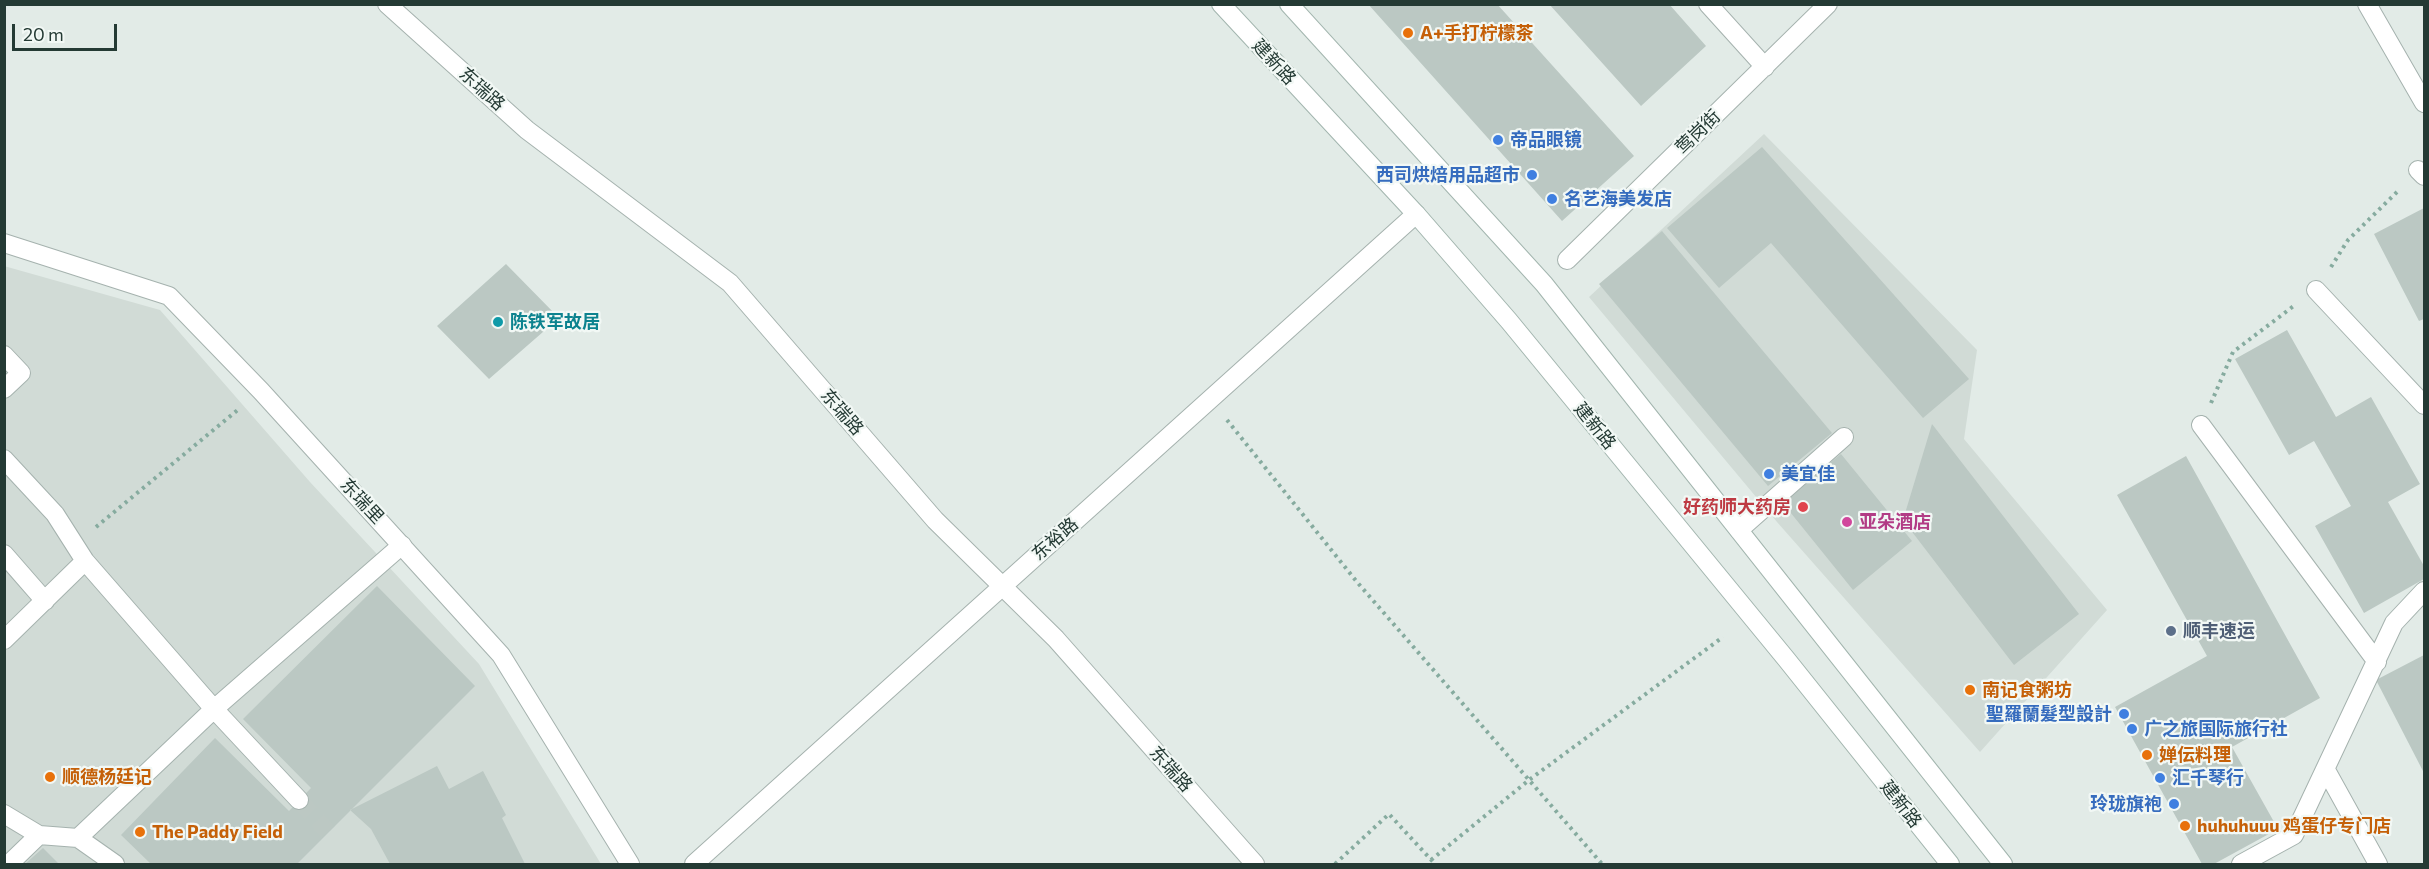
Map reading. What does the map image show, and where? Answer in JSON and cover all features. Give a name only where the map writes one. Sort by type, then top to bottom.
[{"type":"street","name":"东瑞路","points":[[387,4],[527,130],[730,283],[935,520],[1056,639],[1255,864]]},
{"type":"street","name":"建新路","points":[[1221,4],[1416,214],[1532,348],[1780,651],[1950,864]]},
{"type":"street","points":[[1289,4],[1544,284],[2003,864]]},
{"type":"street","points":[[1708,4],[1765,67]]},
{"type":"street","name":"莺岗街","points":[[1568,260],[1828,4]]},
{"type":"street","points":[[2367,4],[2424,103]]},
{"type":"street","name":"东裕路","points":[[694,864],[1001,585],[1416,214]]},
{"type":"street","name":"东瑞里","points":[[4,243],[169,296],[261,391],[501,655],[630,864]]},
{"type":"street","points":[[2316,290],[2424,405]]},
{"type":"street","points":[[4,355],[21,373],[4,389]]},
{"type":"street","points":[[2201,425],[2377,662]]},
{"type":"street","points":[[1738,530],[1844,436]]},
{"type":"street","points":[[4,459],[55,514],[85,561],[214,709],[299,800]]},
{"type":"street","points":[[78,838],[214,709],[402,545]]},
{"type":"street","points":[[4,554],[45,601]]},
{"type":"street","points":[[4,640],[85,561]]},
{"type":"street","points":[[2241,864],[2294,835],[2394,623],[2422,599]]},
{"type":"street","points":[[2326,770],[2378,864]]},
{"type":"street","points":[[4,814],[39,835],[78,838],[105,861]]},
{"type":"street","points":[[9,864],[39,835]]},
{"type":"path","points":[[75,545],[261,391]]},
{"type":"path","points":[[1227,420],[1357,582],[1602,864]]},
{"type":"path","points":[[1335,864],[1389,814],[1433,862],[1529,780],[1723,637]]},
{"type":"shaded area","points":[[1764,134],[1977,350],[1964,439],[2107,610],[1980,752],[1777,522],[1589,297]]},
{"type":"shaded area","points":[[4,266],[160,310],[310,482],[479,664],[601,864],[5,864]]},
{"type":"building","points":[[1368,4],[1497,4],[1634,156],[1562,221]]},
{"type":"building","points":[[1549,4],[1669,4],[1706,46],[1641,106]]},
{"type":"building","points":[[1762,147],[1969,379],[1923,418],[1771,243],[1719,288],[1667,228]]},
{"type":"building","points":[[2424,208],[2424,319],[2419,321],[2374,234]]},
{"type":"building","points":[[1662,231],[1832,433],[1768,486],[1599,284]]},
{"type":"building","name":"陈铁军故居","points":[[506,264],[559,318],[489,379],[437,326]]},
{"type":"building","points":[[2287,330],[2336,417],[2371,397],[2420,484],[2388,502],[2424,566],[2424,579],[2364,613],[2315,526],[2351,506],[2314,441],[2289,455],[2235,359]]},
{"type":"building","points":[[1932,424],[2079,614],[2014,665],[1903,520]]},
{"type":"building","name":"亚朵酒店","points":[[1841,454],[1912,541],[1853,590],[1782,502]]},
{"type":"building","points":[[2186,456],[2320,698],[2232,747],[2278,829],[2214,864],[2202,864],[2115,707],[2207,656],[2117,495]]},
{"type":"building","points":[[377,586],[475,686],[297,864],[151,864],[121,835],[215,738],[289,811],[311,788],[243,719]]},
{"type":"building","points":[[2424,655],[2424,773],[2376,680]]},
{"type":"building","points":[[437,766],[449,789],[483,771],[506,815],[502,818],[525,864],[390,864],[371,829],[350,810]]},
{"type":"building","points":[[43,848],[59,864],[25,864]]},
{"type":"tunnel","points":[[299,800],[328,832]]},
{"type":"place","name":"A+手打柠檬茶","points":[[1408,33]]},
{"type":"place","name":"帝品眼镜","points":[[1498,140]]},
{"type":"place","name":"西司烘焙用品超市","points":[[1532,175]]},
{"type":"place","name":"名艺海美发店","points":[[1552,199]]},
{"type":"place","name":"陈铁军故居","points":[[498,322]]},
{"type":"place","name":"美宜佳","points":[[1769,474]]},
{"type":"place","name":"好药师大药房","points":[[1803,507]]},
{"type":"place","name":"亚朵酒店","points":[[1847,522]]},
{"type":"place","name":"顺丰速运","points":[[2171,631]]},
{"type":"place","name":"南记食粥坊","points":[[1970,690]]},
{"type":"place","name":"聖羅蘭髮型設計","points":[[2124,714]]},
{"type":"place","name":"广之旅国际旅行社","points":[[2132,729]]},
{"type":"place","name":"婵伝料理","points":[[2147,755]]},
{"type":"place","name":"顺德杨廷记","points":[[50,777]]},
{"type":"place","name":"汇千琴行","points":[[2160,778]]},
{"type":"place","name":"玲珑旗袍","points":[[2174,804]]},
{"type":"place","name":"huhuhuuu 鸡蛋仔专门店","points":[[2185,826]]},
{"type":"place","name":"The Paddy Field","points":[[140,832]]}]
